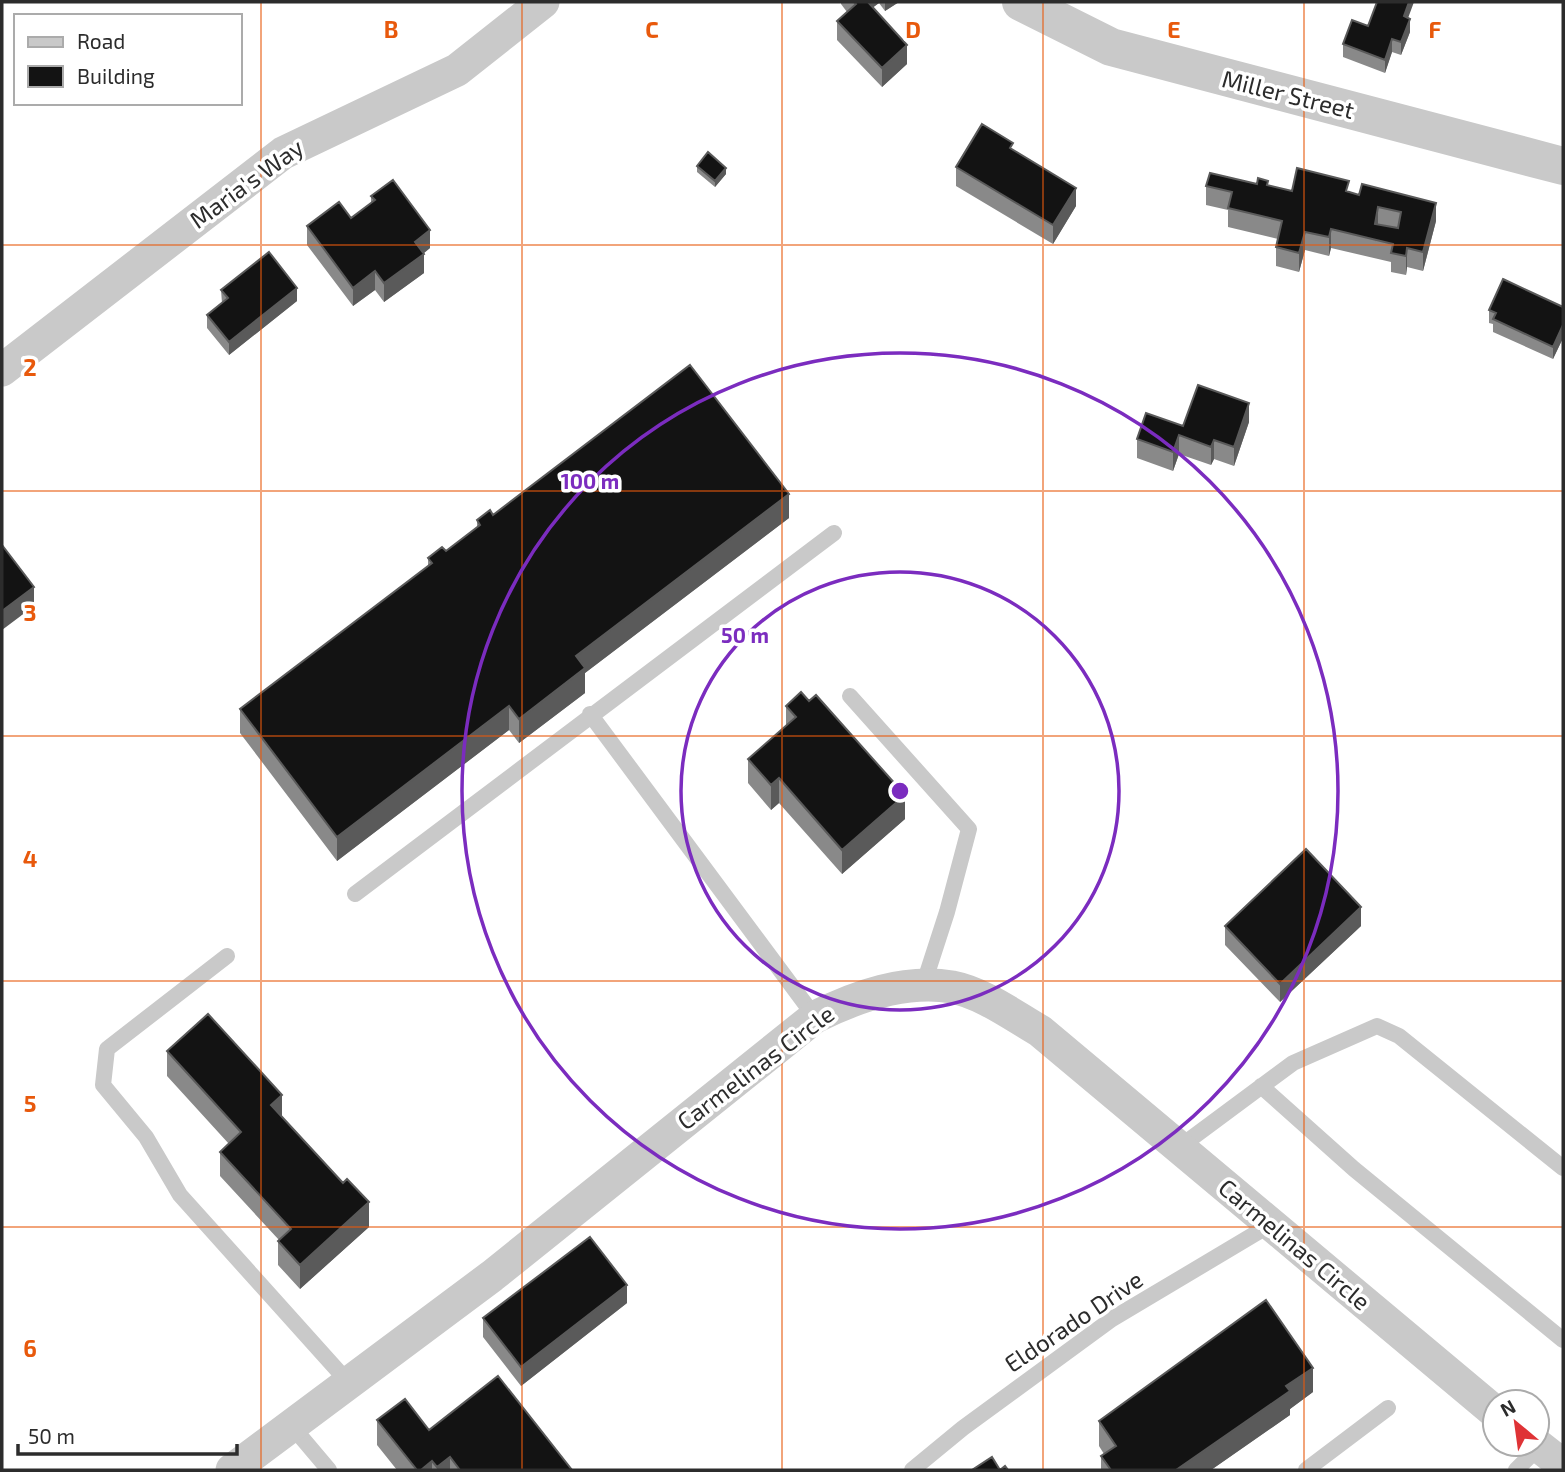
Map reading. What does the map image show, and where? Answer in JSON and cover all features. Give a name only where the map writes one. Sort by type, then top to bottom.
[{"type":"street","name":"Maria's Way","points":[[2,370],[283,153],[457,69],[543,2]]},
{"type":"street","name":"Miller Street","points":[[1021,2],[1111,47],[1563,166]]},
{"type":"street","name":"Carmelinas Circle","points":[[232,1470],[492,1276],[816,1017],[844,1003],[879,991],[923,986],[954,988],[992,1003],[1040,1031],[1177,1149],[1481,1400]]},
{"type":"lane","points":[[355,894],[590,714],[834,533]]},
{"type":"lane","points":[[849,696],[969,829],[947,912],[923,986]]},
{"type":"lane","points":[[590,714],[816,1017]]},
{"type":"lane","points":[[227,956],[107,1049],[103,1084],[146,1137],[180,1195],[348,1382]]},
{"type":"lane","points":[[1177,1149],[1261,1086],[1321,1048],[1377,1026],[1399,1035],[1563,1168]]},
{"type":"lane","points":[[1261,1086],[1354,1169],[1563,1340]]},
{"type":"lane","name":"Eldorado Drive","points":[[912,1470],[963,1427],[1101,1327],[1270,1225]]},
{"type":"lane","points":[[1307,1470],[1388,1408]]},
{"type":"lane","points":[[291,1425],[329,1470]]},
{"type":"lane","points":[[1516,1470],[1536,1458]]},
{"type":"building","points":[[854,2],[868,2],[907,45],[882,68],[837,21],[856,4]]},
{"type":"building","points":[[1377,2],[1409,2],[1404,16],[1410,19],[1401,42],[1392,39],[1385,60],[1343,44],[1352,20],[1368,26]]},
{"type":"building","points":[[982,124],[1013,143],[1010,148],[1076,188],[1053,225],[956,167]]},
{"type":"building","points":[[708,152],[726,168],[715,181],[697,166]]},
{"type":"building","points":[[1297,168],[1349,181],[1346,191],[1359,195],[1362,184],[1436,203],[1423,252],[1407,248],[1406,256],[1391,253],[1393,244],[1331,229],[1329,237],[1305,232],[1299,253],[1276,247],[1282,221],[1228,208],[1232,192],[1206,186],[1210,173],[1257,184],[1258,178],[1268,181],[1267,185],[1292,191]],"holes":[[[1378,207],[1401,212],[1398,228],[1375,224]]]},
{"type":"building","points":[[393,180],[430,230],[415,242],[424,254],[384,283],[375,271],[353,288],[307,226],[339,202],[351,218],[375,200],[371,196]]},
{"type":"building","points":[[269,252],[297,288],[229,342],[207,315],[228,298],[221,290]]},
{"type":"building","points":[[1503,279],[1563,307],[1563,325],[1553,347],[1493,319],[1496,313],[1489,310]]},
{"type":"building","points":[[690,365],[789,494],[576,656],[585,668],[519,719],[509,706],[337,837],[240,709],[432,563],[428,558],[442,547],[446,551],[480,525],[477,520],[490,510],[493,515]]},
{"type":"building","points":[[1198,385],[1249,403],[1234,447],[1214,440],[1211,447],[1179,435],[1173,452],[1137,439],[1146,413],[1183,426]]},
{"type":"building","points":[[2,545],[34,587],[2,611]]},
{"type":"building","points":[[801,692],[809,701],[816,695],[905,795],[842,850],[779,778],[771,785],[748,759],[796,717],[786,706]]},
{"type":"building","points":[[1306,849],[1361,907],[1280,984],[1225,926]]},
{"type":"building","points":[[208,1014],[282,1095],[271,1105],[343,1183],[347,1179],[369,1202],[300,1265],[278,1241],[291,1229],[220,1152],[241,1132],[167,1051]]},
{"type":"building","points":[[590,1237],[627,1285],[521,1367],[483,1318]]},
{"type":"building","points":[[1266,1300],[1313,1368],[1286,1386],[1290,1391],[1176,1470],[1111,1470],[1101,1456],[1116,1446],[1099,1421]]},
{"type":"building","points":[[498,1376],[572,1470],[460,1470],[450,1457],[437,1467],[432,1461],[417,1470],[377,1420],[405,1399],[429,1430]]},
{"type":"building","points":[[992,1457],[1000,1470],[972,1470]]}]
